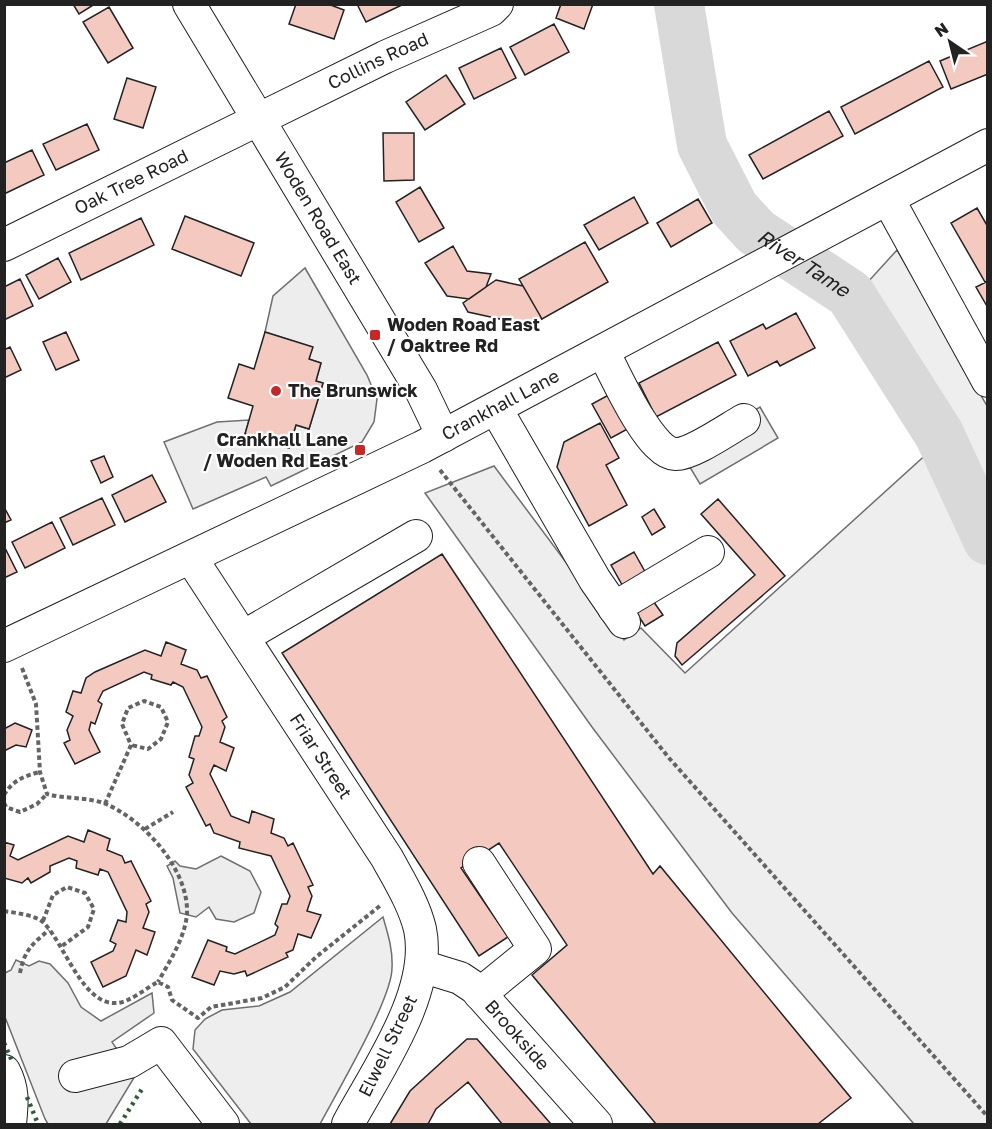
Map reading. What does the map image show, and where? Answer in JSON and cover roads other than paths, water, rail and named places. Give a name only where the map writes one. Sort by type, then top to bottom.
[{"type":"street","name":"Woden Road East","points":[[189,4],[421,390],[432,442]]},
{"type":"street","name":"Collins Road","points":[[259,120],[385,57],[491,10],[497,4]]},
{"type":"street","name":"Oak Tree Road","points":[[4,245],[259,120]]},
{"type":"street","name":"Crankhall Lane","points":[[7,645],[432,442],[987,145]]},
{"type":"street","points":[[888,199],[987,381]]},
{"type":"street","points":[[603,351],[640,422],[669,453],[677,455],[692,449],[744,420]]},
{"type":"street","points":[[496,409],[595,580],[619,614],[708,552]]},
{"type":"street","points":[[243,637],[416,536]]},
{"type":"street","name":"Friar Street","points":[[191,558],[387,858],[404,889],[420,927],[422,966]]},
{"type":"street","points":[[479,863],[535,949],[480,994]]},
{"type":"street","name":"Brookside","points":[[422,966],[460,978],[480,994],[596,1125]]},
{"type":"street","name":"Elwell Street","points":[[348,1125],[395,1036],[417,986],[422,966]]},
{"type":"street","points":[[75,1076],[129,1062],[161,1043],[223,1125]]},
{"type":"street","points":[[4,1071],[11,1084],[13,1099],[10,1125]]},
{"type":"waterway","name":"River Tame","points":[[679,4],[702,145],[734,208],[756,232],[850,294],[939,434],[988,540]]},
{"type":"place","name":"Woden Road East / Oaktree Rd","points":[[375,335]]},
{"type":"place","name":"The Brunswick","points":[[276,391]]},
{"type":"place","name":"Crankhall Lane / Woden Rd East","points":[[360,450]]}]
